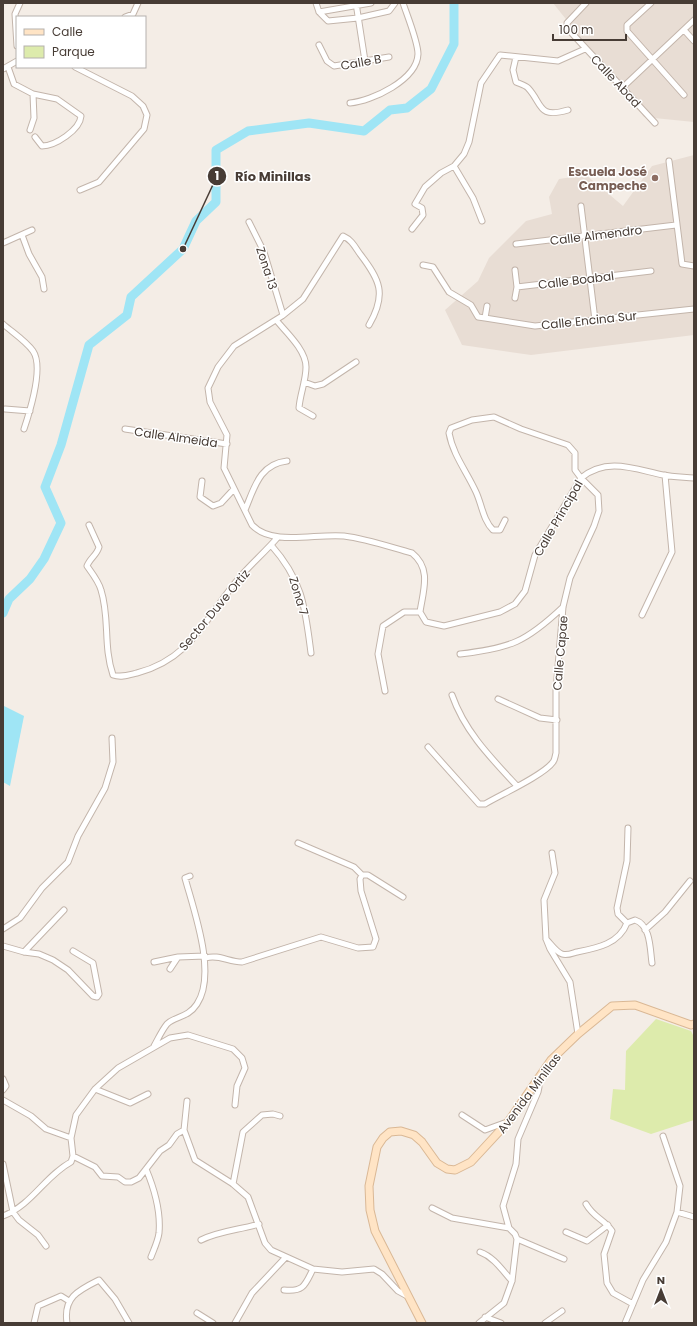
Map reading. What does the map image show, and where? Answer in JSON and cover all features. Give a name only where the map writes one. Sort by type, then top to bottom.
[{"type":"street","points":[[16,30],[15,14],[20,3]]},
{"type":"street","points":[[128,16],[133,14],[138,3]]},
{"type":"street","points":[[316,3],[319,12],[328,21],[358,18],[389,11],[394,3]]},
{"type":"street","points":[[319,12],[356,4],[371,3]]},
{"type":"street","points":[[350,103],[364,102],[401,82],[413,70],[418,53],[403,3]]},
{"type":"street","name":"Calle Abad","points":[[586,3],[567,23],[567,28],[655,123]]},
{"type":"street","points":[[651,3],[627,25],[627,31],[684,95]]},
{"type":"street","points":[[356,4],[365,61]]},
{"type":"street","points":[[622,88],[694,20]]},
{"type":"street","points":[[684,30],[694,41]]},
{"type":"street","name":"Calle B","points":[[319,45],[327,60],[334,66],[389,57]]},
{"type":"street","points":[[412,229],[423,215],[422,208],[415,204],[425,187],[441,173],[454,166],[464,154],[469,142],[482,83],[500,55],[558,61],[585,49]]},
{"type":"street","points":[[516,57],[513,70],[516,82],[527,87],[537,105],[545,111],[551,112],[568,110]]},
{"type":"street","points":[[16,62],[5,68],[14,84],[33,94],[57,99],[81,116],[80,123],[75,129],[50,146],[42,146],[35,137]]},
{"type":"street","points":[[77,68],[132,96],[143,106],[147,115],[144,129],[98,182],[80,190]]},
{"type":"street","points":[[30,130],[34,118],[33,94]]},
{"type":"street","points":[[669,161],[682,264],[694,266]]},
{"type":"street","points":[[454,166],[473,198],[482,221]]},
{"type":"street","points":[[581,206],[595,320]]},
{"type":"street","name":"Zona 13","points":[[249,222],[264,252],[283,315]]},
{"type":"street","name":"Calle Almendro","points":[[516,244],[676,225]]},
{"type":"street","points":[[3,243],[32,230]]},
{"type":"street","points":[[22,235],[29,254],[42,277],[44,289]]},
{"type":"street","points":[[369,325],[377,311],[379,282],[371,268],[350,240],[343,236],[303,299],[276,320],[234,346],[218,367],[208,388],[210,402],[227,434],[224,468],[244,510],[252,525],[258,532],[278,537],[342,536],[412,553],[421,560],[425,576],[420,612],[404,612],[382,626],[378,654],[385,691]]},
{"type":"street","points":[[423,265],[434,267],[449,292],[471,305],[478,317],[485,318],[487,306]]},
{"type":"street","points":[[515,270],[517,287],[515,298]]},
{"type":"street","name":"Calle Boabal","points":[[517,287],[651,271]]},
{"type":"street","name":"Calle Encina Sur","points":[[485,318],[535,326],[694,309]]},
{"type":"street","points":[[276,320],[292,338],[303,356],[306,366],[299,408],[313,416]]},
{"type":"street","points":[[3,324],[32,349],[36,356],[36,384],[30,411],[24,428]]},
{"type":"street","points":[[304,382],[315,386],[323,384],[356,362]]},
{"type":"street","points":[[5,409],[30,411]]},
{"type":"street","points":[[505,520],[500,530],[493,530],[488,525],[476,492],[451,445],[448,433],[451,428],[472,420],[494,417],[521,429],[568,445],[575,453],[575,470],[580,478]]},
{"type":"street","name":"Calle Almeida","points":[[125,429],[227,444]]},
{"type":"street","points":[[244,510],[262,471],[279,462],[287,461]]},
{"type":"street","name":"Calle Principal","points":[[420,612],[426,622],[444,626],[500,612],[515,604],[525,591],[535,556],[580,478],[588,472],[603,467],[624,465],[665,475],[694,478]]},
{"type":"street","points":[[642,615],[672,552],[665,475]]},
{"type":"street","name":"Calle Capae","points":[[428,747],[479,804],[484,804],[517,786],[546,769],[554,762],[556,753],[557,720],[556,690],[563,607],[570,578],[594,526],[600,508],[598,495],[580,478]]},
{"type":"street","points":[[202,481],[200,497],[213,506],[221,503],[234,489]]},
{"type":"street","name":"Sector Duve Ortiz","points":[[89,525],[99,547],[97,554],[90,559],[87,566],[101,588],[107,636],[107,651],[113,675],[119,677],[149,670],[171,659],[186,647],[240,577],[278,537]]},
{"type":"street","name":"Zona 7","points":[[271,545],[288,566],[297,582],[305,613],[311,653]]},
{"type":"street","points":[[460,654],[491,651],[520,642],[540,629],[563,607]]},
{"type":"street","points":[[452,695],[457,710],[474,739],[517,786]]},
{"type":"street","points":[[498,699],[540,718],[557,720]]},
{"type":"street","points":[[3,929],[20,918],[42,888],[68,862],[78,836],[105,788],[113,762],[112,738]]},
{"type":"street","points":[[627,923],[618,914],[617,908],[627,861],[628,828]]},
{"type":"street","points":[[298,843],[354,867],[362,875],[368,875],[403,897]]},
{"type":"street","points":[[552,853],[555,873],[544,900],[546,939],[550,949],[570,982],[578,1034]]},
{"type":"street","points":[[154,962],[178,957],[213,956],[233,962],[242,962],[320,937],[358,948],[372,947],[376,939],[361,892],[360,879],[362,875]]},
{"type":"street","points":[[154,1046],[168,1024],[188,1014],[198,1003],[202,990],[206,957],[186,878],[190,876]]},
{"type":"street","points":[[645,930],[665,912],[690,881]]},
{"type":"street","points":[[24,952],[64,910]]},
{"type":"street","points":[[546,939],[558,952],[564,955],[602,947],[615,939],[627,923],[632,921],[640,922],[650,943],[652,963]]},
{"type":"street","points":[[3,946],[24,952],[39,954],[53,960],[68,970],[93,996],[97,997],[99,994],[93,963],[73,951]]},
{"type":"street","points":[[170,969],[178,957]]},
{"type":"street","name":"Avenida Minillas","points":[[422,1323],[375,1230],[370,1210],[368,1186],[377,1147],[382,1138],[390,1132],[401,1131],[414,1134],[422,1142],[437,1163],[447,1169],[455,1170],[471,1162],[508,1122],[536,1084],[551,1060],[578,1034],[612,1006],[623,1004],[635,1005],[693,1026]]},
{"type":"street","points":[[3,1216],[13,1212],[29,1200],[62,1167],[71,1162],[73,1156],[71,1138],[76,1115],[95,1089],[118,1068],[170,1038],[188,1035],[234,1049],[242,1058],[245,1068],[237,1086],[235,1105]]},
{"type":"street","points":[[3,1080],[6,1086],[3,1090]]},
{"type":"street","points":[[508,1228],[503,1206],[516,1164],[518,1139],[538,1092],[539,1087],[536,1084]]},
{"type":"street","points":[[95,1089],[130,1103],[148,1094]]},
{"type":"street","points":[[3,1100],[31,1116],[46,1129],[71,1138]]},
{"type":"street","points":[[187,1101],[184,1130],[195,1160],[233,1184],[248,1197],[265,1243],[271,1250],[313,1269],[342,1272],[374,1269],[382,1274],[398,1291],[409,1297]]},
{"type":"street","points":[[233,1184],[243,1132],[262,1115],[273,1114],[280,1116]]},
{"type":"street","points":[[462,1115],[485,1130],[508,1122]]},
{"type":"street","points":[[73,1156],[94,1167],[102,1176],[118,1177],[125,1182],[131,1182],[139,1178],[160,1151],[169,1145],[176,1134],[184,1130]]},
{"type":"street","points":[[625,1323],[643,1280],[666,1242],[677,1212],[680,1186],[662,1136]]},
{"type":"street","points":[[3,1164],[13,1212],[18,1220],[38,1235],[46,1246]]},
{"type":"street","points":[[146,1168],[153,1186],[158,1206],[159,1233],[151,1257]]},
{"type":"street","points":[[586,1204],[592,1214],[608,1225],[612,1231],[604,1254],[607,1283],[614,1293],[632,1304]]},
{"type":"street","points":[[432,1208],[452,1218],[508,1228],[515,1234],[517,1239],[512,1281],[504,1303],[479,1323]]},
{"type":"street","points":[[677,1212],[694,1217]]},
{"type":"street","points":[[201,1240],[215,1233],[236,1231],[259,1224]]},
{"type":"street","points":[[566,1232],[587,1241],[608,1225]]},
{"type":"street","points":[[517,1239],[564,1259]]},
{"type":"street","points":[[480,1252],[488,1255],[512,1281]]},
{"type":"street","points":[[235,1323],[252,1293],[286,1257]]},
{"type":"street","points":[[284,1290],[295,1291],[303,1287],[313,1269]]},
{"type":"street","points":[[67,1323],[66,1314],[69,1301],[75,1293],[99,1280],[114,1299],[129,1323]]},
{"type":"street","points":[[34,1323],[38,1306],[61,1296],[69,1301]]},
{"type":"street","points":[[545,1323],[562,1311]]},
{"type":"street","points":[[197,1313],[213,1323]]},
{"type":"street","points":[[485,1317],[501,1323]]},
{"type":"shaded area","points":[[553,3],[694,3],[694,122],[644,117]]},
{"type":"shaded area","points":[[694,155],[694,335],[531,355],[462,345],[445,310],[478,281],[489,258],[526,221],[552,214],[549,197],[559,179],[586,175],[623,206],[652,166]]},
{"type":"green space","points":[[656,1019],[691,1031],[694,1037],[694,1120],[651,1134],[610,1119],[613,1089],[625,1090],[626,1051]]},
{"type":"water","points":[[4,706],[24,716],[10,786],[3,782]]},
{"type":"waterway","points":[[3,613],[9,599],[30,579],[44,559],[61,523],[45,487],[61,445],[89,345],[127,315],[131,297],[183,249],[196,221],[216,202],[216,150],[248,131],[309,123],[364,131],[390,110],[407,108],[431,89],[454,44],[454,3]]},
{"type":"place","name":"Escuela José Campeche","points":[[655,178]]},
{"type":"place","name":"Río Minillas","points":[[183,249]]}]
